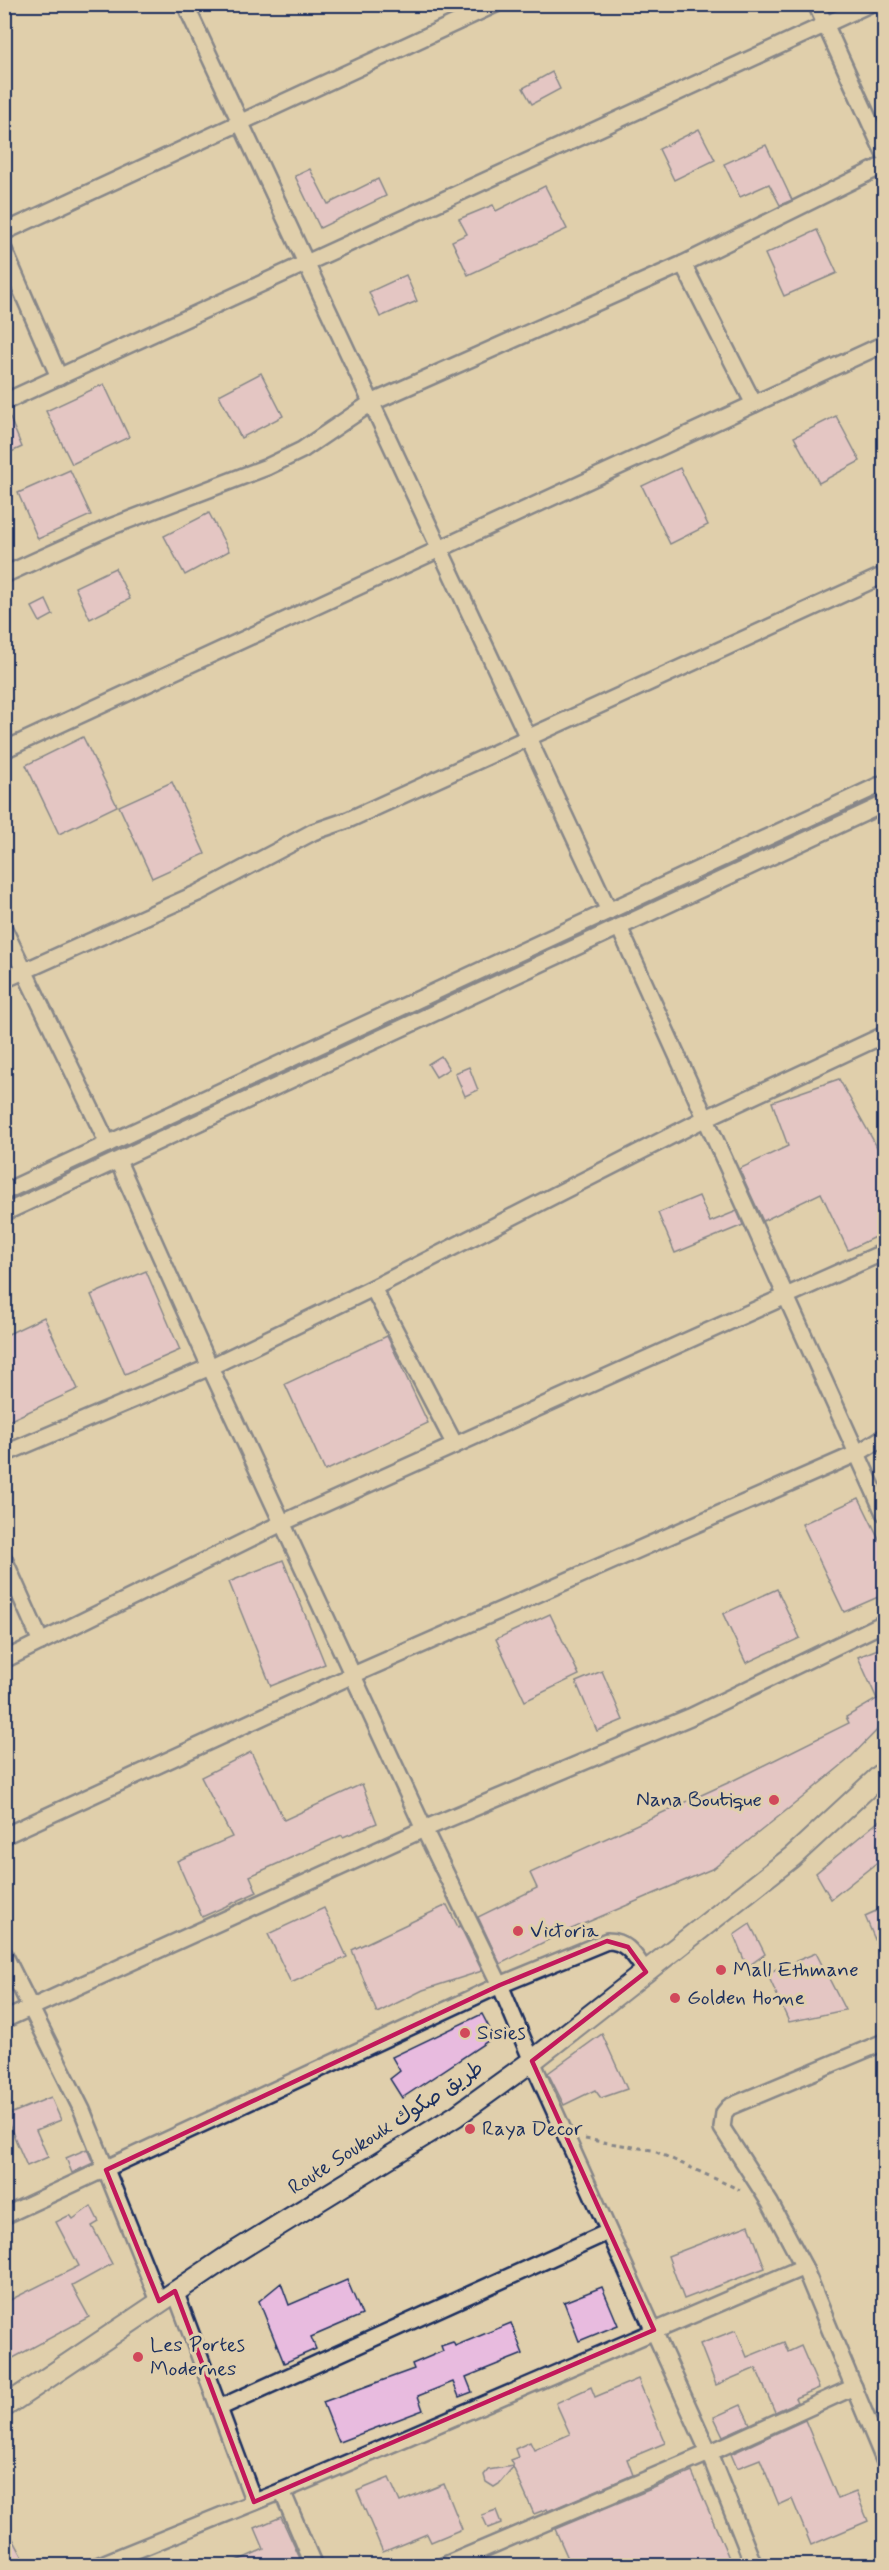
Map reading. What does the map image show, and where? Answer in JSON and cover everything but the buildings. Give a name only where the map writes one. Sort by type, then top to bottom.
[{"type":"street","points":[[184,4],[609,911]]},
{"type":"street","points":[[4,232],[496,4]]},
{"type":"street","points":[[816,4],[885,153]]},
{"type":"street","points":[[4,402],[870,4]]},
{"type":"street","points":[[4,575],[110,527],[267,467],[302,450],[371,403],[683,264],[885,165]]},
{"type":"street","points":[[4,250],[58,377]]},
{"type":"street","points":[[683,264],[754,404]]},
{"type":"street","points":[[4,750],[885,344]]},
{"type":"street","points":[[4,980],[198,893],[313,832],[348,820],[885,575]]},
{"type":"street","points":[[4,1192],[885,783]]},
{"type":"street","points":[[4,1214],[885,804]]},
{"type":"street","points":[[620,927],[704,1119],[885,1513]]},
{"type":"street","points":[[4,929],[108,1144]]},
{"type":"street","points":[[4,1454],[210,1367],[373,1288],[704,1119],[885,1035]]},
{"type":"street","points":[[118,1161],[210,1367],[424,1829],[501,1985],[532,2061],[709,2453],[754,2565]]},
{"type":"street","points":[[4,1660],[282,1523],[885,1252]]},
{"type":"street","points":[[373,1288],[455,1445]]},
{"type":"street","points":[[4,1836],[168,1763],[353,1675],[858,1453],[885,1437]]},
{"type":"street","points":[[4,1559],[41,1642]]},
{"type":"street","points":[[4,2020],[424,1829],[690,1717],[885,1623]]},
{"type":"street","name":"Route Soukouk طريق صكوك","points":[[4,2407],[167,2296],[456,2116],[532,2061],[792,1857],[885,1772]]},
{"type":"street","points":[[4,2216],[501,1985],[607,1941],[617,1941],[628,1947],[646,1972]]},
{"type":"street","points":[[4,1954],[82,2110],[106,2170],[219,2408],[254,2502]]},
{"type":"street","points":[[885,2042],[729,2107],[724,2113],[722,2128],[770,2203],[804,2267],[885,2460]]},
{"type":"street","points":[[219,2408],[608,2232]]},
{"type":"street","points":[[97,2565],[282,2491],[804,2267]]},
{"type":"street","points":[[443,2565],[709,2453],[854,2387]]},
{"type":"street","points":[[282,2491],[314,2565]]},
{"type":"path","points":[[565,2135],[652,2150],[770,2203]]},
{"type":"highlighted area","points":[[607,1941],[628,1947],[646,1972],[532,2061],[654,2330],[254,2502],[175,2291],[159,2301],[106,2170],[500,1985]]},
{"type":"place","name":"Nana Boutique","points":[[774,1800]]},
{"type":"place","name":"Victoria","points":[[518,1931]]},
{"type":"place","name":"Mall Ethmane","points":[[721,1970]]},
{"type":"place","name":"Golden Home","points":[[675,1998]]},
{"type":"place","name":"Sisies","points":[[465,2033]]},
{"type":"place","name":"Raya Decor","points":[[470,2129]]},
{"type":"place","name":"Les Portes Modernes","points":[[138,2357]]}]
